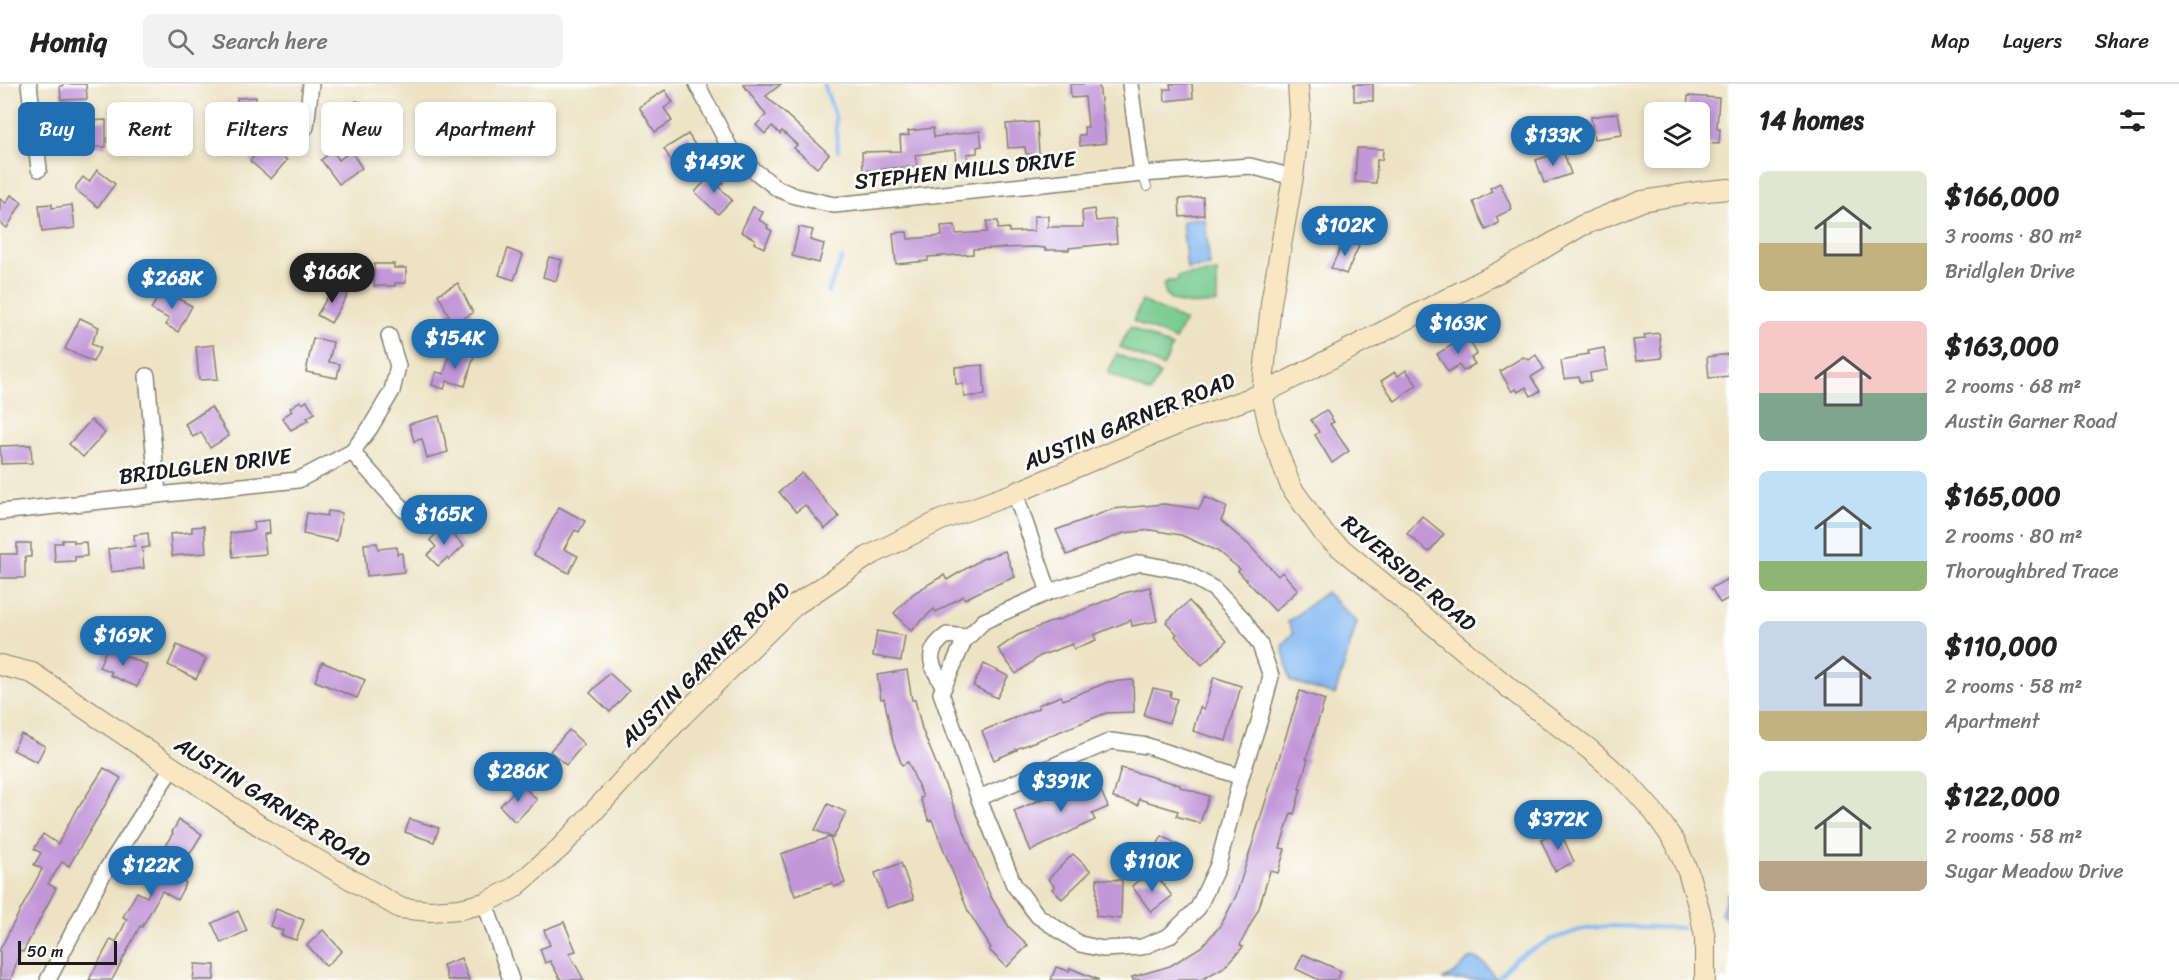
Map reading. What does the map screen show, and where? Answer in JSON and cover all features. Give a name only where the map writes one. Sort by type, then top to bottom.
[{"type":"street","points":[[29,84],[39,169]]},
{"type":"street","points":[[309,102],[311,84]]},
{"type":"street","name":"STEPHEN MILLS DRIVE","points":[[697,84],[733,154],[778,189],[795,196],[834,205],[1144,181],[1250,166],[1293,177]]},
{"type":"street","points":[[1130,84],[1144,181]]},
{"type":"street","name":"RIVERSIDE ROAD","points":[[1298,84],[1300,115],[1293,177],[1271,303],[1262,394],[1270,431],[1291,487],[1325,536],[1514,692],[1589,749],[1627,782],[1665,825],[1688,872],[1700,912],[1705,939],[1705,980]]},
{"type":"street","name":"AUSTIN GARNER ROAD","points":[[0,665],[32,673],[266,830],[399,908],[430,911],[460,909],[485,903],[514,888],[560,848],[682,716],[794,606],[877,552],[941,520],[1015,493],[1185,421],[1262,394],[1534,254],[1581,226],[1642,201],[1729,189]]},
{"type":"street","name":"BRIDLGLEN DRIVE","points":[[0,512],[298,480],[352,452],[392,391],[398,366],[389,336]]},
{"type":"street","points":[[147,376],[158,494]]},
{"type":"street","points":[[352,452],[404,510]]},
{"type":"street","points":[[1015,493],[1049,592]]},
{"type":"street","points":[[1140,563],[1183,571],[1214,589],[1243,619],[1260,645],[1271,676],[1218,864],[1198,908],[1169,936],[1142,947],[1103,949],[1080,944],[1038,916],[1014,885],[941,693],[964,640],[984,621],[1049,592],[1140,563]]},
{"type":"street","points":[[944,687],[934,671],[930,658],[935,643],[947,635],[967,637]]},
{"type":"street","points":[[979,798],[1111,741],[1148,746],[1241,777]]},
{"type":"street","points":[[48,980],[101,878],[172,768]]},
{"type":"street","points":[[485,903],[511,980]]},
{"type":"green space","points":[[1217,272],[1217,303],[1184,304],[1176,302],[1165,292],[1164,284],[1168,281],[1177,281],[1178,276]]},
{"type":"green space","points":[[1142,301],[1185,321],[1175,340],[1133,321]]},
{"type":"green space","points":[[1130,327],[1172,347],[1163,367],[1120,347]]},
{"type":"green space","points":[[1117,354],[1160,374],[1150,393],[1108,373]]},
{"type":"water","points":[[1196,218],[1197,220],[1205,219],[1210,266],[1187,269],[1182,222]]},
{"type":"water","points":[[1326,592],[1357,622],[1335,695],[1290,681],[1282,645],[1293,633],[1288,622]]},
{"type":"water","points":[[1727,894],[1729,895],[1729,922],[1721,914]]},
{"type":"water","points":[[1475,958],[1485,964],[1497,980],[1442,980],[1454,974],[1469,959]]},
{"type":"building","points":[[86,84],[87,99],[61,100],[60,86]]},
{"type":"building","points":[[743,84],[781,84],[766,96],[829,154],[817,168],[794,148],[797,145],[782,131],[780,134],[772,126],[765,134],[756,125],[766,115]]},
{"type":"building","points":[[1070,84],[1099,84],[1106,143],[1080,146],[1079,135],[1085,135],[1084,127],[1088,127],[1085,97],[1071,98]]},
{"type":"building","points":[[1170,84],[1192,84],[1193,98],[1165,101],[1164,89],[1171,89]]},
{"type":"building","points":[[1354,84],[1373,84],[1373,101],[1354,101]]},
{"type":"building","points":[[665,90],[673,102],[664,108],[672,121],[655,132],[639,107]]},
{"type":"building","points":[[1688,96],[1719,98],[1717,129],[1720,129],[1719,144],[1710,144],[1710,102],[1688,102]]},
{"type":"building","points":[[256,97],[256,102],[237,102],[237,98]]},
{"type":"building","points":[[1618,113],[1622,135],[1594,139],[1591,117]]},
{"type":"building","points":[[106,120],[106,147],[95,147],[95,121]]},
{"type":"building","points":[[1037,122],[1039,154],[1026,154],[1025,147],[1008,148],[1006,124]]},
{"type":"building","points":[[933,128],[934,137],[980,131],[982,146],[977,147],[977,153],[967,154],[968,161],[956,163],[955,150],[915,155],[917,166],[863,171],[862,152],[901,151],[900,136],[909,135],[908,131]]},
{"type":"building","points":[[688,134],[695,145],[689,149],[693,157],[688,160],[690,164],[678,172],[664,149]]},
{"type":"building","points":[[1357,148],[1383,149],[1382,160],[1377,160],[1376,183],[1355,182]]},
{"type":"building","points":[[1563,151],[1571,174],[1544,183],[1536,160]]},
{"type":"building","points":[[254,156],[282,156],[287,160],[271,179],[250,161]]},
{"type":"building","points":[[326,156],[336,156],[339,160],[344,156],[354,156],[362,168],[339,184],[321,160]]},
{"type":"building","points":[[97,170],[115,184],[98,207],[76,190],[76,186],[83,177],[89,182]]},
{"type":"building","points":[[714,172],[724,182],[719,187],[732,200],[718,214],[695,192]]},
{"type":"building","points":[[1500,183],[1512,209],[1496,217],[1499,223],[1486,230],[1473,202],[1492,192],[1490,188]]},
{"type":"building","points":[[11,195],[22,202],[7,228],[0,223],[0,199],[6,203]]},
{"type":"building","points":[[1203,197],[1204,215],[1180,217],[1179,199]]},
{"type":"building","points":[[52,204],[52,208],[72,205],[75,228],[42,232],[39,205]]},
{"type":"building","points":[[753,207],[763,212],[759,220],[768,225],[767,228],[772,231],[764,248],[754,243],[755,239],[741,232]]},
{"type":"building","points":[[1094,209],[1096,221],[1115,219],[1117,243],[1069,248],[1069,250],[1045,250],[1045,248],[1034,247],[973,249],[973,254],[928,257],[928,261],[896,264],[893,233],[907,232],[908,239],[942,236],[941,226],[955,225],[956,234],[987,232],[987,221],[998,221],[998,229],[1009,228],[1009,232],[1034,231],[1034,216],[1048,216],[1048,227],[1083,227],[1082,211]]},
{"type":"building","points":[[799,227],[813,230],[810,240],[824,244],[819,263],[792,256]]},
{"type":"building","points":[[1345,239],[1359,246],[1346,274],[1331,268]]},
{"type":"building","points":[[508,249],[523,255],[514,280],[499,275]]},
{"type":"building","points":[[549,257],[562,260],[556,281],[543,277]]},
{"type":"building","points":[[374,264],[394,264],[394,268],[406,268],[406,283],[395,283],[395,286],[374,286]]},
{"type":"building","points":[[458,283],[473,313],[454,323],[457,330],[446,336],[438,321],[449,316],[438,294]]},
{"type":"building","points":[[334,286],[348,294],[331,323],[317,315]]},
{"type":"building","points":[[162,290],[192,306],[178,332],[166,325],[169,319],[151,309]]},
{"type":"building","points":[[80,318],[99,327],[91,344],[100,348],[93,362],[65,349]]},
{"type":"building","points":[[1659,333],[1662,358],[1636,361],[1633,340],[1645,339],[1644,335]]},
{"type":"building","points":[[1467,336],[1477,354],[1471,358],[1475,364],[1463,371],[1459,365],[1448,372],[1437,354]]},
{"type":"building","points":[[313,338],[333,342],[329,362],[340,364],[337,378],[306,372]]},
{"type":"building","points":[[214,345],[218,379],[199,380],[196,347]]},
{"type":"building","points":[[1604,348],[1608,370],[1590,373],[1591,381],[1580,382],[1579,377],[1564,379],[1561,361]]},
{"type":"building","points":[[451,350],[474,356],[465,386],[447,381],[444,389],[432,385],[436,372],[444,374]]},
{"type":"building","points":[[1729,354],[1729,376],[1709,378],[1707,357]]},
{"type":"building","points":[[1536,355],[1544,369],[1531,377],[1540,391],[1531,396],[1526,387],[1518,392],[1516,389],[1512,392],[1500,371],[1523,357],[1529,360]]},
{"type":"building","points":[[983,365],[985,395],[964,397],[963,384],[956,384],[955,367]]},
{"type":"building","points":[[1406,370],[1417,385],[1395,401],[1381,381],[1395,372],[1398,376]]},
{"type":"building","points":[[300,401],[302,404],[307,401],[315,413],[307,418],[309,420],[291,430],[282,418]]},
{"type":"building","points":[[211,407],[229,436],[210,448],[201,432],[193,437],[185,424]]},
{"type":"building","points":[[1326,410],[1334,422],[1330,424],[1349,451],[1332,463],[1315,435],[1319,432],[1311,420]]},
{"type":"building","points":[[439,416],[448,452],[427,458],[422,439],[414,441],[409,424]]},
{"type":"building","points":[[91,420],[105,433],[83,457],[69,444]]},
{"type":"building","points":[[31,445],[32,463],[1,464],[0,446]]},
{"type":"building","points":[[802,473],[839,517],[825,529],[805,505],[796,512],[779,492]]},
{"type":"building","points":[[1205,497],[1227,507],[1221,521],[1248,544],[1278,576],[1282,572],[1298,590],[1275,611],[1238,571],[1240,569],[1217,551],[1181,535],[1151,530],[1124,533],[1067,555],[1056,530],[1113,509],[1164,504],[1199,509]]},
{"type":"building","points":[[559,507],[585,521],[579,532],[575,530],[564,549],[578,556],[569,573],[534,555]]},
{"type":"building","points":[[328,511],[342,513],[337,541],[303,534],[307,513],[327,516]]},
{"type":"building","points":[[1422,516],[1444,534],[1429,552],[1407,534]]},
{"type":"building","points":[[269,520],[270,533],[264,534],[266,554],[233,557],[230,533],[255,530],[254,522]]},
{"type":"building","points":[[204,526],[206,553],[172,556],[170,534],[192,532],[192,527]]},
{"type":"building","points":[[444,526],[464,546],[449,560],[447,558],[438,566],[427,555],[436,547],[430,540]]},
{"type":"building","points":[[148,533],[149,547],[142,548],[144,568],[111,572],[108,549],[135,546],[134,535]]},
{"type":"building","points":[[62,540],[74,540],[74,543],[86,542],[87,556],[75,557],[75,561],[55,562],[54,543],[62,543]]},
{"type":"building","points":[[17,543],[31,543],[31,557],[25,557],[25,578],[0,578],[0,554],[17,554]]},
{"type":"building","points":[[377,543],[378,549],[397,547],[397,554],[402,553],[404,572],[367,576],[364,544]]},
{"type":"building","points":[[1005,551],[1015,577],[965,599],[963,596],[936,612],[934,609],[911,631],[894,613],[914,593],[944,575],[947,580],[982,559]]},
{"type":"building","points":[[1729,578],[1729,598],[1720,603],[1711,588]]},
{"type":"building","points":[[1150,587],[1157,621],[1132,626],[1131,620],[1094,635],[1096,640],[1074,649],[1072,644],[1040,656],[1016,674],[998,649],[1018,635],[1124,593]]},
{"type":"building","points":[[1189,601],[1227,641],[1202,665],[1175,636],[1177,634],[1166,622]]},
{"type":"building","points":[[877,631],[905,636],[901,661],[873,656]]},
{"type":"building","points":[[177,645],[206,659],[196,679],[168,665]]},
{"type":"building","points":[[107,648],[147,665],[137,687],[110,675],[112,672],[99,667]]},
{"type":"building","points":[[322,662],[365,680],[357,698],[315,681]]},
{"type":"building","points":[[984,664],[1008,676],[997,698],[973,686]]},
{"type":"building","points":[[907,670],[912,700],[915,700],[922,729],[991,897],[1009,927],[1028,945],[1007,967],[989,950],[991,948],[968,911],[932,820],[929,821],[920,798],[923,797],[908,762],[902,765],[893,742],[877,675]]},
{"type":"building","points":[[609,673],[629,691],[610,712],[590,693]]},
{"type":"building","points":[[1214,677],[1241,686],[1226,741],[1193,731],[1200,707],[1204,709]]},
{"type":"building","points":[[1133,680],[1134,712],[1106,713],[994,760],[982,731],[1039,708],[1038,705],[1061,696],[1063,700],[1108,682]]},
{"type":"building","points":[[1153,688],[1171,692],[1170,697],[1177,699],[1169,723],[1144,715]]},
{"type":"building","points":[[1300,691],[1325,700],[1306,759],[1308,759],[1294,814],[1291,813],[1280,848],[1285,849],[1278,873],[1270,871],[1259,908],[1240,945],[1243,947],[1226,966],[1201,980],[1133,980],[1132,977],[1170,966],[1201,947],[1221,925],[1236,896]]},
{"type":"building","points":[[569,730],[584,744],[566,765],[550,751]]},
{"type":"building","points":[[21,734],[45,746],[37,762],[13,750]]},
{"type":"building","points":[[104,768],[121,778],[69,866],[62,862],[48,884],[56,888],[23,952],[20,951],[11,980],[0,980],[0,949],[42,869],[34,865],[41,853],[34,849],[43,834],[58,844],[78,806]]},
{"type":"building","points":[[1121,768],[1209,796],[1200,823],[1176,816],[1178,811],[1139,799],[1138,805],[1113,798]]},
{"type":"building","points":[[1095,777],[1108,807],[1092,814],[1095,820],[1031,851],[1014,811]]},
{"type":"building","points":[[521,784],[537,800],[515,822],[500,806]]},
{"type":"building","points":[[828,804],[846,812],[833,838],[815,830]]},
{"type":"building","points":[[410,819],[439,828],[434,842],[405,832]]},
{"type":"building","points":[[179,820],[202,834],[181,868],[187,871],[182,880],[186,883],[177,900],[162,891],[142,927],[140,926],[112,980],[89,980],[111,939],[116,942],[127,919],[123,917],[137,892],[147,897],[160,872],[151,868]]},
{"type":"building","points":[[1560,831],[1574,862],[1555,871],[1541,840]]},
{"type":"building","points":[[1162,836],[1188,850],[1176,872],[1150,859]]},
{"type":"building","points":[[830,837],[845,883],[834,887],[832,883],[795,896],[781,854]]},
{"type":"building","points":[[1073,854],[1091,871],[1062,899],[1052,889],[1055,887],[1048,879]]},
{"type":"building","points":[[901,863],[914,899],[887,908],[875,873]]},
{"type":"building","points":[[1097,879],[1122,880],[1121,919],[1096,916]]},
{"type":"building","points":[[1139,880],[1161,881],[1172,896],[1151,912],[1132,886]]},
{"type":"building","points":[[276,909],[304,920],[296,940],[281,935],[283,931],[270,926]]},
{"type":"building","points":[[238,911],[247,931],[221,943],[212,923]]},
{"type":"building","points":[[564,922],[576,951],[569,953],[584,980],[561,980],[550,961],[545,963],[540,949],[550,945],[544,930]]},
{"type":"building","points":[[323,930],[342,951],[326,966],[307,945]]},
{"type":"building","points":[[1303,954],[1341,971],[1337,980],[1319,980],[1296,969]]},
{"type":"building","points":[[461,958],[469,980],[448,980],[443,965]]},
{"type":"building","points":[[195,964],[215,965],[214,980],[193,980]]},
{"type":"building","points":[[1056,967],[1069,971],[1070,968],[1099,980],[1051,980]]},
{"type":"waterway","points":[[824,84],[835,116],[838,151]]},
{"type":"waterway","points":[[828,292],[842,258]]},
{"type":"waterway","points":[[1497,979],[1516,958],[1550,940],[1580,930],[1606,926],[1683,928]]}]
